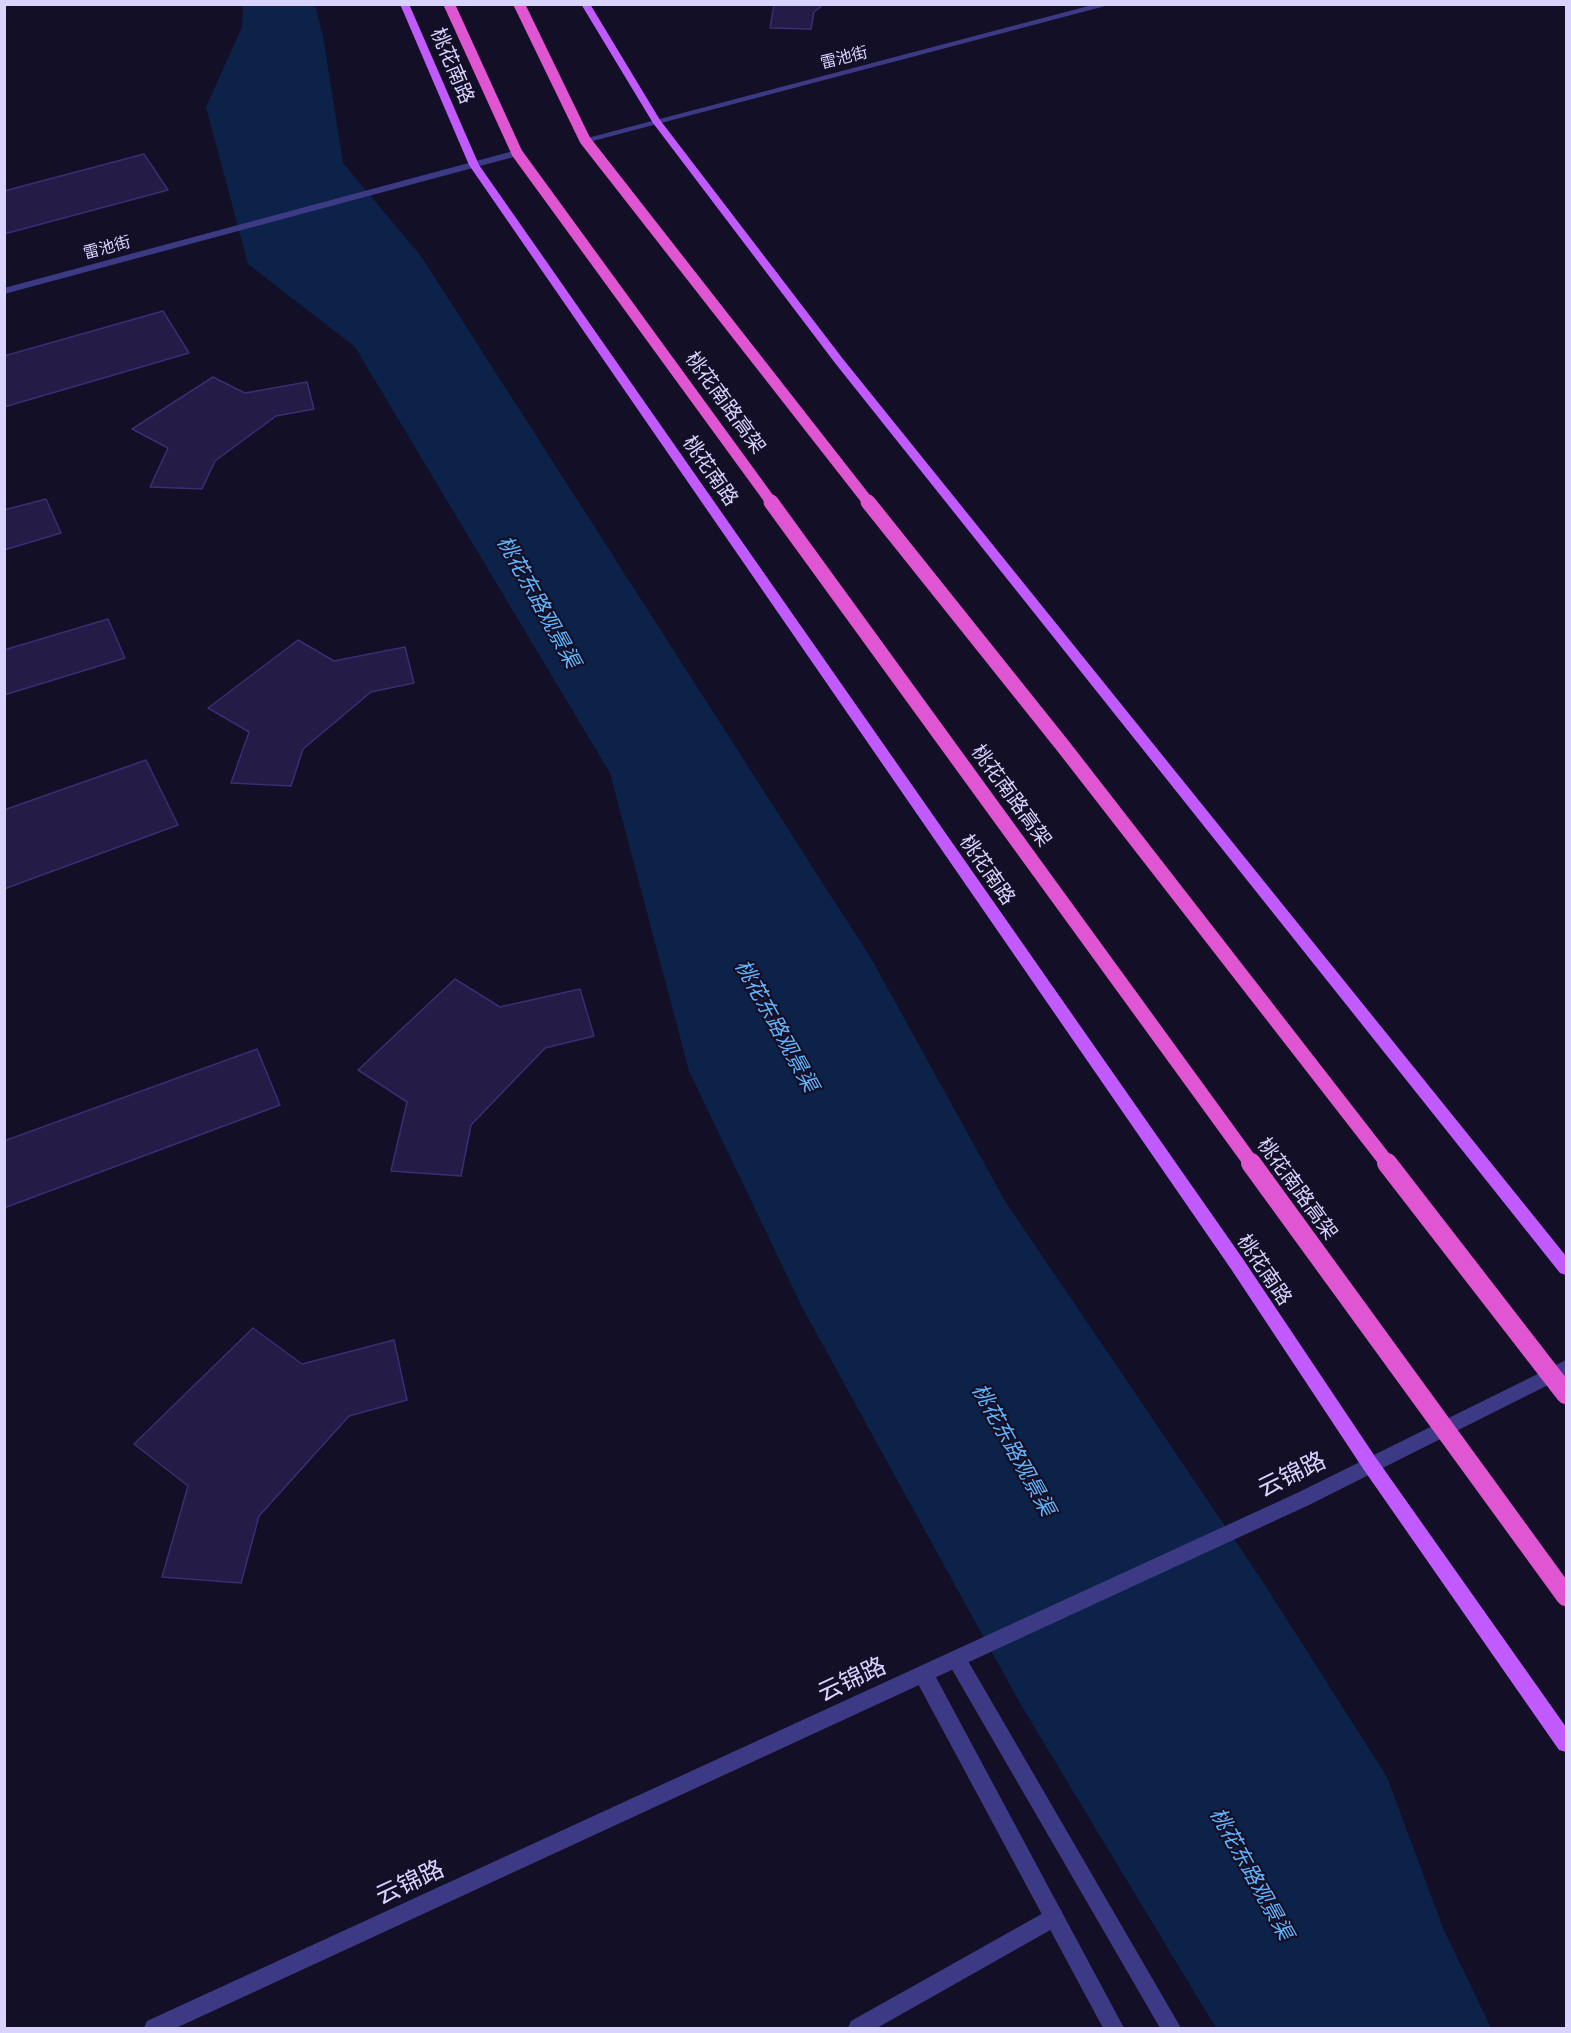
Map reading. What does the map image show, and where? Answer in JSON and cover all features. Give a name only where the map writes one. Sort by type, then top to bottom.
[{"type":"highway","name":"桃花南路高架","points":[[449,4],[517,153],[1566,1596]]},
{"type":"highway","points":[[519,4],[585,140],[835,461],[1078,765],[1566,1394]]},
{"type":"main road","name":"桃花南路","points":[[404,4],[474,165],[1237,1264],[1370,1464],[1566,1743]]},
{"type":"main road","points":[[585,4],[656,122],[839,362],[1566,1268]]},
{"type":"street","name":"雷池街","points":[[585,140],[1109,4]]},
{"type":"street","name":"雷池街","points":[[4,291],[517,153]]},
{"type":"street","name":"云锦路","points":[[154,2028],[1303,1499],[1566,1368]]},
{"type":"street","points":[[957,1660],[1171,2028]]},
{"type":"street","points":[[924,1675],[1114,2028]]},
{"type":"street","points":[[858,2028],[1054,1917]]},
{"type":"water","name":"桃花东路观景渠","points":[[243,5],[315,5],[323,36],[343,163],[421,256],[872,960],[1005,1201],[1263,1582],[1387,1777],[1443,1928],[1491,2028],[1216,2028],[1021,1705],[802,1307],[689,1071],[610,773],[355,347],[248,264],[206,107],[242,27]]},
{"type":"building","points":[[774,4],[824,4],[814,12],[811,29],[770,28]]},
{"type":"building","points":[[144,154],[168,190],[4,234],[4,191]]},
{"type":"building","points":[[163,311],[189,353],[4,407],[4,356]]},
{"type":"building","points":[[213,377],[245,393],[307,382],[314,409],[276,416],[215,461],[202,489],[150,487],[168,448],[132,429]]},
{"type":"building","points":[[46,499],[61,533],[4,550],[4,510]]},
{"type":"building","points":[[108,619],[125,658],[4,695],[4,650]]},
{"type":"building","points":[[298,640],[334,661],[405,647],[414,683],[371,692],[303,749],[291,786],[231,783],[249,732],[208,708]]},
{"type":"building","points":[[146,760],[178,825],[4,889],[4,810]]},
{"type":"building","points":[[455,979],[500,1007],[580,989],[594,1036],[545,1048],[471,1125],[461,1176],[391,1171],[407,1102],[358,1070]]},
{"type":"building","points":[[257,1049],[280,1105],[4,1208],[4,1141]]},
{"type":"building","points":[[253,1328],[302,1364],[394,1340],[407,1400],[349,1416],[259,1516],[241,1583],[162,1577],[188,1486],[134,1444]]}]
